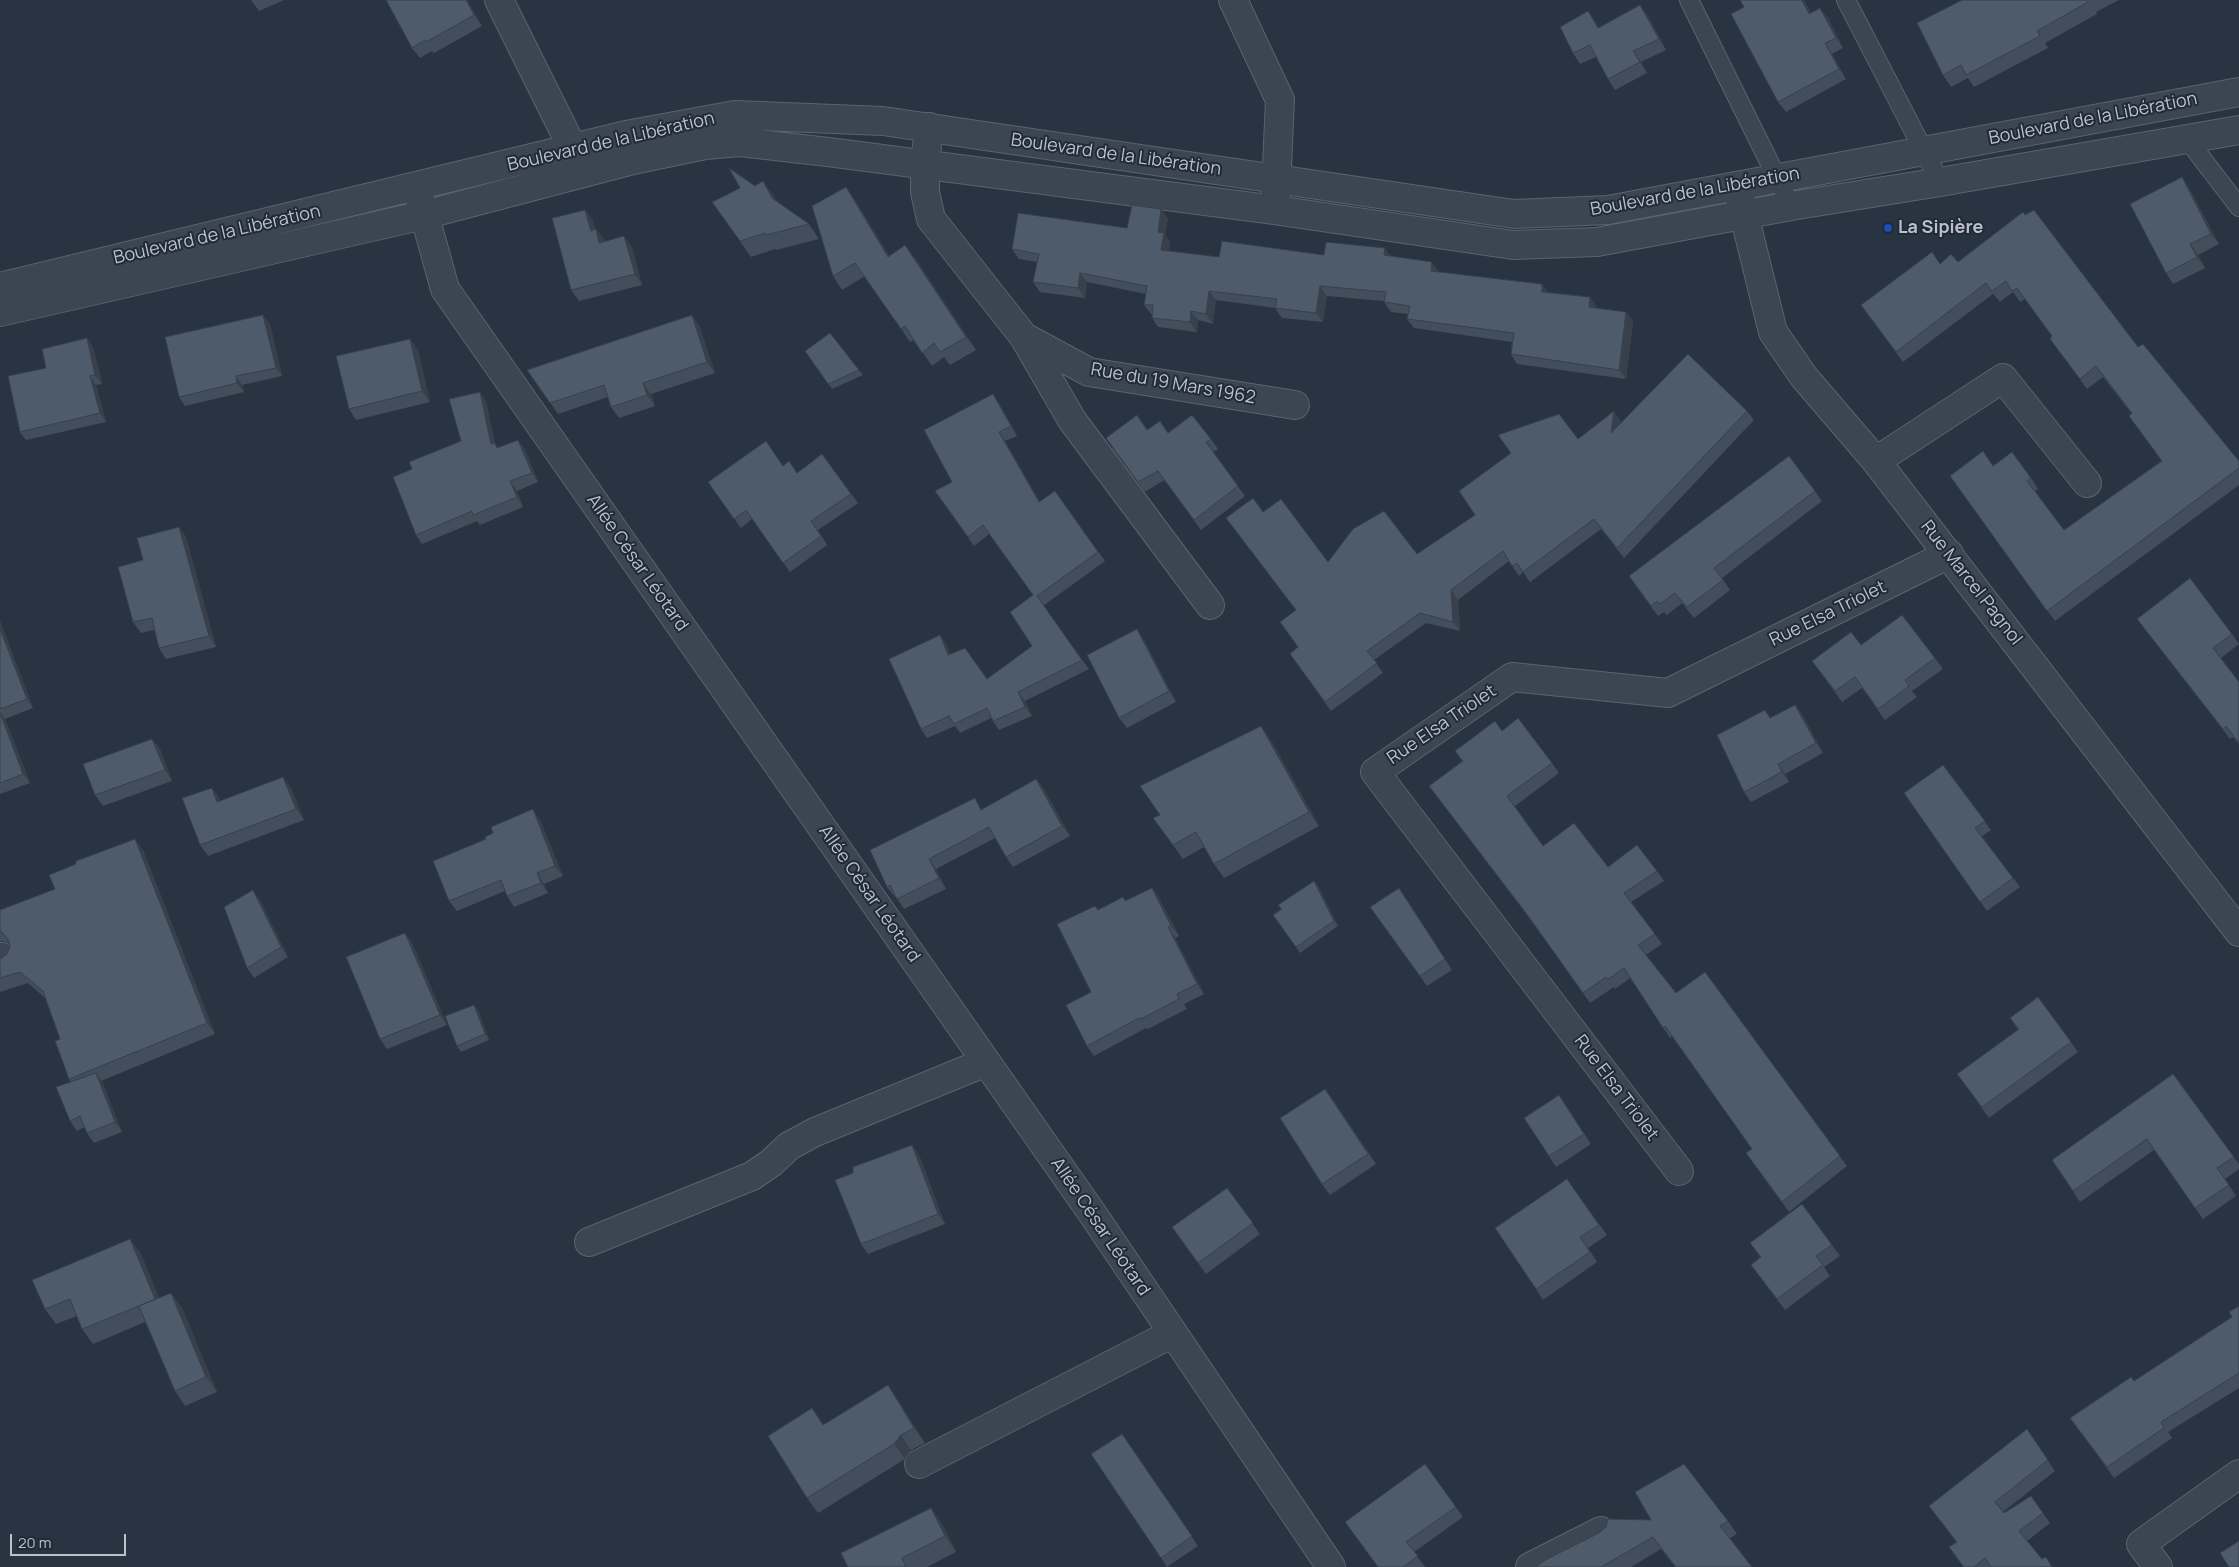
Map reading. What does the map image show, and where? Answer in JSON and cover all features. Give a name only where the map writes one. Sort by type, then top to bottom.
[{"type":"street","points":[[499,0],[579,161]]},
{"type":"street","points":[[1233,0],[1280,100],[1275,210]]},
{"type":"street","name":"Boulevard de la Libération","points":[[0,312],[424,214],[579,161],[626,135],[735,115],[883,121],[1514,214],[1608,210],[2239,92]]},
{"type":"street","name":"Rue du 19 Mars 1962","points":[[930,127],[924,192],[931,219],[1024,337],[1090,372],[1295,405]]},
{"type":"street","name":"Boulevard de la Libération","points":[[0,287],[417,188],[579,161],[633,160],[696,147],[740,142],[1275,210],[1513,245],[1598,242],[1790,206],[2239,130]]},
{"type":"street","name":"Rue Marcel Pagnol","points":[[1737,186],[1773,332],[1804,377],[1876,461],[1949,554],[2239,932]]},
{"type":"street","name":"Allée César Léotard","points":[[417,188],[445,288],[986,1062],[1173,1333],[1331,1567]]},
{"type":"street","points":[[1024,337],[1072,420],[1210,605]]},
{"type":"street","points":[[1876,461],[2003,378],[2087,483]]},
{"type":"street","name":"Rue Elsa Triolet","points":[[1679,1171],[1375,772],[1512,677],[1668,693],[1949,554]]},
{"type":"street","points":[[589,1242],[752,1176],[771,1163],[789,1146],[816,1132],[986,1062]]},
{"type":"street","points":[[919,1464],[1173,1333]]},
{"type":"street","points":[[2158,1567],[2141,1544],[2239,1474]]},
{"type":"street","points":[[1530,1567],[1601,1530]]},
{"type":"lane","points":[[1689,0],[1790,206]]},
{"type":"lane","points":[[1846,0],[1940,182]]},
{"type":"lane","points":[[2187,139],[2239,207]]},
{"type":"building","points":[[386,0],[466,0],[474,15],[412,48]]},
{"type":"building","points":[[1740,0],[1802,0],[1809,14],[1820,8],[1836,38],[1825,43],[1839,69],[1778,102],[1731,14],[1744,7]]},
{"type":"building","points":[[1962,0],[2088,0],[2088,2],[2037,31],[2040,36],[1966,75],[1961,65],[1943,75],[1917,23]]},
{"type":"building","points":[[1640,5],[1659,39],[1633,51],[1640,62],[1608,79],[1590,45],[1573,53],[1560,27],[1588,11],[1598,28]]},
{"type":"building","points":[[729,168],[755,186],[763,181],[772,198],[809,224],[766,235],[765,233],[740,241],[712,202],[740,188]]},
{"type":"building","points":[[2182,177],[2211,234],[2190,244],[2197,257],[2166,273],[2130,204]]},
{"type":"building","points":[[846,187],[888,257],[905,245],[966,337],[940,352],[934,343],[922,353],[905,326],[901,329],[855,263],[833,276],[812,206]]},
{"type":"building","points":[[1132,205],[1161,209],[1158,232],[1164,233],[1161,250],[1219,257],[1222,241],[1324,255],[1326,242],[1385,248],[1384,255],[1432,262],[1431,271],[1542,284],[1542,292],[1590,297],[1589,307],[1626,312],[1619,370],[1511,354],[1514,333],[1407,319],[1410,306],[1384,302],[1386,292],[1320,286],[1316,313],[1275,308],[1277,299],[1209,291],[1206,314],[1191,311],[1190,322],[1152,318],[1153,305],[1144,305],[1147,286],[1080,273],[1078,288],[1033,282],[1039,254],[1012,249],[1018,213],[1127,228]]},
{"type":"building","points":[[585,210],[591,231],[596,229],[599,243],[624,236],[635,274],[571,290],[552,218]]},
{"type":"building","points":[[2034,210],[2138,347],[2143,344],[2239,461],[2239,468],[2047,611],[1950,476],[1983,451],[1993,466],[2012,452],[2031,478],[2027,481],[2064,530],[2162,461],[2129,416],[2132,413],[2096,366],[2080,379],[2050,339],[2052,336],[2017,288],[2012,291],[2006,281],[1992,291],[1986,283],[1896,352],[1861,305],[1932,252],[1940,264],[1951,254],[1958,262],[2023,212],[2025,215]]},
{"type":"building","points":[[263,315],[276,368],[236,376],[237,383],[179,397],[165,337]]},
{"type":"building","points":[[692,315],[707,362],[643,383],[647,395],[611,407],[604,385],[550,403],[527,370]]},
{"type":"building","points":[[830,333],[859,370],[828,384],[805,351]]},
{"type":"building","points":[[87,338],[95,375],[90,376],[100,413],[20,432],[8,376],[46,368],[42,349]]},
{"type":"building","points":[[410,339],[422,391],[349,409],[336,356]]},
{"type":"building","points":[[1688,354],[1747,411],[1617,548],[1594,519],[1523,572],[1517,563],[1512,566],[1503,551],[1451,590],[1453,622],[1420,613],[1367,651],[1377,663],[1325,702],[1290,654],[1298,647],[1280,622],[1296,610],[1226,518],[1253,498],[1263,512],[1281,499],[1328,562],[1353,529],[1384,511],[1417,554],[1475,515],[1459,491],[1511,453],[1498,435],[1559,414],[1578,439],[1614,411],[1611,433]]},
{"type":"building","points":[[480,392],[491,444],[495,443],[497,448],[518,440],[532,473],[510,481],[517,497],[473,515],[472,511],[416,535],[393,477],[412,469],[409,462],[461,441],[449,399]]},
{"type":"building","points":[[993,394],[1011,426],[999,432],[1039,502],[1055,491],[1098,552],[1037,596],[1082,660],[1018,692],[1025,707],[993,721],[987,708],[954,724],[949,716],[921,729],[889,659],[940,635],[948,655],[965,648],[987,679],[1032,646],[1010,612],[1033,595],[983,525],[968,537],[935,491],[952,482],[924,430]]},
{"type":"building","points":[[1137,415],[1147,430],[1160,421],[1168,433],[1192,415],[1211,439],[1206,442],[1238,486],[1194,520],[1158,471],[1138,482],[1106,438]]},
{"type":"building","points":[[766,441],[783,466],[789,461],[797,473],[822,454],[851,494],[811,521],[821,536],[783,563],[746,510],[734,519],[708,482]]},
{"type":"building","points":[[1789,456],[1815,491],[1714,568],[1723,580],[1687,607],[1675,593],[1660,604],[1657,601],[1651,606],[1629,576]]},
{"type":"building","points":[[179,527],[209,636],[159,648],[152,618],[133,622],[118,567],[143,560],[137,538]]},
{"type":"building","points":[[2190,578],[2232,634],[2213,648],[2239,682],[2239,743],[2226,726],[2223,729],[2137,619]]},
{"type":"building","points":[[1902,615],[1935,658],[1905,680],[1909,686],[1878,709],[1855,677],[1835,691],[1812,661],[1851,632],[1861,645]]},
{"type":"building","points":[[0,629],[27,699],[0,709]]},
{"type":"building","points":[[1137,629],[1169,691],[1119,718],[1087,655]]},
{"type":"building","points":[[1795,705],[1816,743],[1778,764],[1782,772],[1744,792],[1717,735],[1765,710],[1770,718]]},
{"type":"building","points":[[0,713],[23,774],[0,783]]},
{"type":"building","points":[[1518,718],[1552,763],[1507,796],[1543,846],[1574,823],[1608,867],[1637,845],[1657,871],[1624,893],[1655,934],[1638,945],[1676,993],[1705,972],[1840,1156],[1782,1202],[1746,1153],[1752,1149],[1665,1026],[1663,1028],[1624,968],[1608,979],[1606,977],[1583,993],[1526,913],[1429,786],[1463,761],[1455,751],[1495,721],[1502,731]]},
{"type":"building","points":[[1261,726],[1309,812],[1214,864],[1196,832],[1173,845],[1153,818],[1160,815],[1140,786]]},
{"type":"building","points":[[152,739],[165,770],[95,795],[83,764]]},
{"type":"building","points":[[1943,765],[1985,821],[1975,828],[2013,878],[1980,902],[1904,793]]},
{"type":"building","points":[[283,777],[296,809],[200,845],[182,798],[212,788],[217,802]]},
{"type":"building","points":[[1036,779],[1062,826],[1006,857],[989,827],[929,859],[939,878],[897,899],[890,885],[887,887],[870,850],[975,798],[981,810]]},
{"type":"building","points":[[533,809],[555,866],[537,873],[541,883],[507,896],[501,880],[449,901],[433,861],[486,839],[485,837],[493,833],[491,827]]},
{"type":"building","points":[[135,839],[207,1023],[69,1079],[55,1041],[60,1039],[43,991],[20,972],[0,978],[0,959],[7,954],[10,946],[8,939],[0,932],[0,910],[55,889],[49,875],[76,864],[76,861]]},
{"type":"building","points":[[1314,881],[1334,921],[1296,947],[1273,915],[1282,909],[1278,905]]},
{"type":"building","points":[[1152,888],[1171,926],[1168,927],[1197,984],[1177,994],[1179,999],[1087,1046],[1066,1005],[1091,992],[1057,924],[1095,906],[1098,910],[1123,897],[1125,901]]},
{"type":"building","points":[[1399,888],[1445,959],[1420,976],[1370,907]]},
{"type":"building","points":[[253,890],[281,947],[247,968],[224,907]]},
{"type":"building","points":[[405,933],[440,1015],[380,1039],[346,957]]},
{"type":"building","points":[[2038,997],[2071,1042],[1982,1107],[1957,1074],[2019,1029],[2010,1018]]},
{"type":"building","points":[[474,1005],[485,1034],[457,1046],[445,1016]]},
{"type":"building","points":[[96,1073],[115,1122],[87,1133],[80,1116],[70,1121],[56,1087]]},
{"type":"building","points":[[2173,1074],[2234,1157],[2217,1168],[2229,1185],[2195,1208],[2147,1139],[2073,1191],[2052,1160]]},
{"type":"building","points":[[1325,1089],[1368,1154],[1322,1184],[1280,1118]]},
{"type":"building","points":[[1559,1095],[1584,1134],[1549,1156],[1524,1118]]},
{"type":"building","points":[[912,1145],[938,1214],[861,1244],[835,1180],[853,1173],[853,1167]]},
{"type":"building","points":[[1567,1179],[1599,1225],[1580,1237],[1590,1252],[1536,1289],[1495,1228]]},
{"type":"building","points":[[1227,1188],[1253,1223],[1198,1263],[1172,1227]]},
{"type":"building","points":[[1802,1204],[1832,1245],[1816,1256],[1823,1265],[1777,1299],[1751,1265],[1761,1257],[1750,1243]]},
{"type":"building","points":[[130,1239],[155,1299],[82,1329],[70,1299],[45,1309],[32,1280]]},
{"type":"building","points":[[171,1293],[206,1377],[175,1391],[139,1306]]},
{"type":"building","points":[[2239,1306],[2239,1373],[2161,1422],[2164,1428],[2107,1467],[2070,1418],[2131,1377],[2134,1381],[2232,1317],[2229,1312]]},
{"type":"building","points":[[888,1385],[914,1428],[901,1435],[894,1444],[807,1498],[768,1436],[812,1408],[823,1425]]},
{"type":"building","points":[[2027,1429],[2048,1460],[1995,1502],[2004,1513],[2031,1496],[2043,1513],[2019,1531],[2042,1559],[2046,1557],[2052,1567],[1991,1567],[1985,1558],[1974,1567],[1964,1567],[1949,1547],[1957,1542],[1929,1506]]},
{"type":"building","points":[[1122,1434],[1192,1536],[1161,1558],[1091,1454]]},
{"type":"building","points":[[1425,1464],[1456,1507],[1406,1542],[1418,1556],[1403,1567],[1378,1567],[1345,1522]]},
{"type":"building","points":[[1684,1464],[1728,1521],[1720,1526],[1752,1567],[1676,1567],[1653,1537],[1601,1567],[1535,1567],[1599,1533],[1606,1527],[1608,1519],[1651,1520],[1635,1492]]},
{"type":"building","points":[[931,1508],[945,1536],[902,1558],[906,1567],[848,1567],[841,1553]]},
{"type":"building","points":[[2239,1541],[2239,1567],[2229,1567],[2220,1553]]},
{"type":"place","name":"La Sipière","points":[[1888,228]]}]
